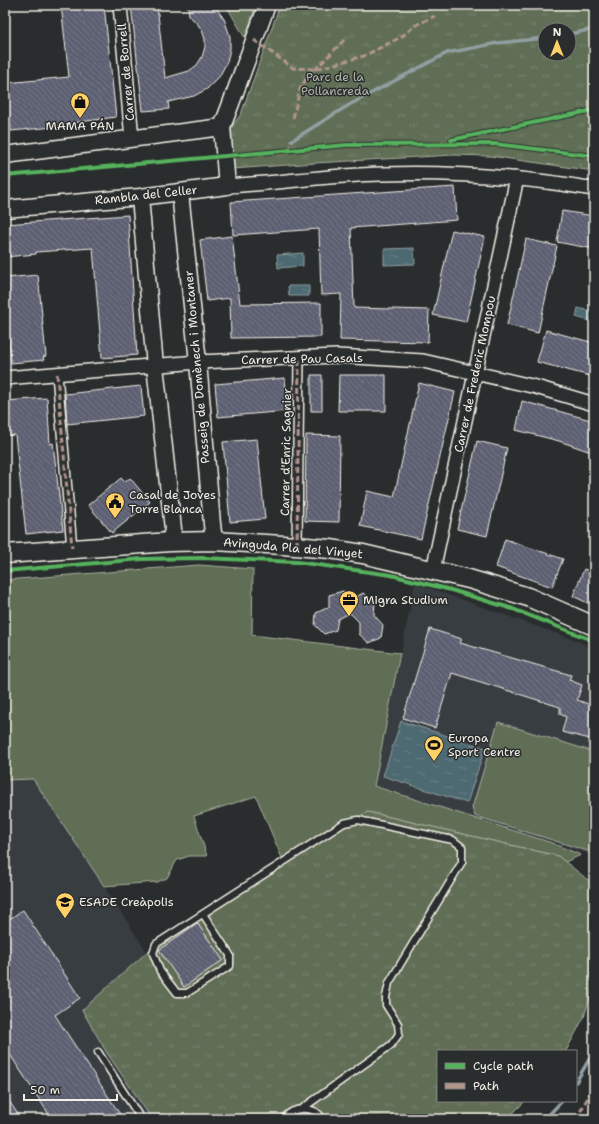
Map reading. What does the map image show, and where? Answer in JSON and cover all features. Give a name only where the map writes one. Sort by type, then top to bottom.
[{"type":"main road","name":"Avinguda Pla del Vinyet","points":[[5,554],[72,548],[214,541],[296,546],[363,554],[433,570],[528,597],[594,626]]},
{"type":"street","name":"Carrer de Borrell","points":[[120,5],[132,139]]},
{"type":"street","points":[[267,5],[222,127],[227,186],[382,174],[465,175],[517,178],[594,189]]},
{"type":"street","points":[[5,155],[222,127]]},
{"type":"street","name":"Carrer de Frederic Mompou","points":[[433,570],[517,178]]},
{"type":"street","name":"Rambla del Celler","points":[[5,209],[180,193],[227,186]]},
{"type":"street","name":"Passeig de Domènech i Montaner","points":[[180,193],[198,362],[214,541]]},
{"type":"street","points":[[140,197],[155,366],[173,528],[170,542]]},
{"type":"street","name":"Carrer de Pau Casals","points":[[5,378],[198,362],[337,356],[423,361],[536,387],[594,404]]},
{"type":"street","name":"Carrer d'Enric Sagnier","points":[[296,546],[299,358]]},
{"type":"street","points":[[57,374],[72,548]]},
{"type":"lane","points":[[203,914],[230,955],[230,966],[186,993],[176,993],[160,971],[153,953],[156,944],[344,823],[358,820],[453,840],[462,847],[462,862],[389,984],[386,1005],[398,1024],[399,1034],[391,1045],[303,1108],[291,1111],[282,1119]]},
{"type":"lane","points":[[98,1052],[141,1119]]},
{"type":"lane","points":[[303,1108],[313,1110],[320,1114],[323,1119]]},
{"type":"shaded area","points":[[415,583],[578,641],[594,649],[594,856],[374,785]]},
{"type":"shaded area","name":"ESADE Creàpolis","points":[[33,779],[147,952],[82,1010],[107,1053],[152,1119],[5,1119],[5,780]]},
{"type":"green space","points":[[226,5],[256,5],[245,38]]},
{"type":"green space","name":"Parc de la Pollancreda","points":[[280,5],[594,5],[594,171],[490,156],[453,155],[232,169],[229,131],[241,114]]},
{"type":"green space","points":[[199,565],[253,569],[252,635],[400,653],[374,786],[549,842],[581,855],[565,862],[558,856],[368,812],[284,863],[256,796],[194,816],[207,856],[189,856],[177,860],[167,878],[157,882],[104,886],[33,779],[5,780],[5,580]]},
{"type":"green space","points":[[498,722],[594,752],[594,853],[475,816],[472,808]]},
{"type":"green space","points":[[368,812],[558,856],[593,884],[594,982],[584,1017],[567,1050],[437,1050],[437,1102],[524,1102],[505,1119],[152,1119],[107,1053],[82,1010],[156,944],[344,823]]},
{"type":"water","points":[[414,248],[415,264],[384,265],[384,249]]},
{"type":"water","points":[[303,253],[303,266],[278,268],[277,255]]},
{"type":"water","points":[[288,286],[309,286],[309,296],[289,296]]},
{"type":"water","points":[[578,308],[594,312],[594,322],[576,317]]},
{"type":"water","name":"Europa Sport Centre","points":[[401,721],[485,748],[467,803],[383,776]]},
{"type":"building","points":[[61,5],[104,5],[116,117],[65,124],[65,126],[11,131],[6,83],[69,77]]},
{"type":"building","points":[[131,5],[157,5],[165,78],[189,71],[197,65],[202,57],[205,47],[205,39],[202,30],[189,16],[188,5],[214,5],[224,19],[230,36],[230,49],[227,62],[219,77],[207,89],[194,96],[168,102],[169,109],[143,111]]},
{"type":"building","points":[[455,187],[457,220],[351,228],[354,308],[429,310],[428,342],[340,340],[341,294],[321,295],[319,229],[233,235],[231,202]]},
{"type":"building","points":[[562,211],[594,216],[594,249],[557,242]]},
{"type":"building","points":[[128,215],[137,355],[102,358],[93,248],[36,252],[36,254],[5,257],[5,224]]},
{"type":"building","points":[[452,230],[485,237],[466,322],[433,315]]},
{"type":"building","points":[[232,236],[240,304],[321,303],[321,337],[231,338],[230,298],[207,301],[200,240]]},
{"type":"building","points":[[526,239],[557,246],[538,333],[507,325]]},
{"type":"building","points":[[38,275],[46,356],[43,357],[44,360],[11,363],[5,278]]},
{"type":"building","points":[[546,330],[594,343],[594,377],[537,362]]},
{"type":"building","points":[[311,375],[322,375],[322,411],[311,411]]},
{"type":"building","points":[[339,375],[386,375],[386,411],[338,411]]},
{"type":"building","points":[[285,378],[288,411],[218,417],[215,384]]},
{"type":"building","points":[[419,383],[455,392],[421,539],[360,526],[367,491],[394,497]]},
{"type":"building","points":[[141,386],[144,416],[67,424],[65,394]]},
{"type":"building","points":[[47,398],[50,444],[53,443],[63,530],[26,534],[15,435],[5,436],[5,401]]},
{"type":"building","points":[[522,401],[594,421],[594,453],[559,441],[516,430]]},
{"type":"building","points":[[306,435],[340,436],[339,522],[305,521]]},
{"type":"building","points":[[257,439],[265,519],[230,522],[223,442]]},
{"type":"building","points":[[477,441],[507,448],[487,536],[457,529]]},
{"type":"building","name":"Casal de Joves Torre Blanca","points":[[121,478],[125,482],[130,478],[150,502],[112,533],[88,505]]},
{"type":"building","points":[[505,539],[563,559],[552,587],[496,567]]},
{"type":"building","points":[[584,569],[594,573],[594,606],[573,596]]},
{"type":"building","points":[[343,591],[353,599],[363,593],[375,602],[374,615],[383,625],[381,638],[369,643],[359,634],[359,622],[350,613],[338,619],[336,630],[324,634],[315,625],[316,613],[329,607],[329,595]]},
{"type":"building","points":[[430,629],[462,639],[460,643],[571,675],[569,680],[582,685],[577,700],[594,706],[594,740],[562,732],[566,717],[560,714],[560,707],[452,673],[435,728],[403,718]]},
{"type":"building","points":[[23,910],[80,998],[55,1015],[123,1119],[52,1119],[5,1047],[5,922]]},
{"type":"building","points":[[197,923],[223,960],[184,987],[159,950]]},
{"type":"building","points":[[5,1095],[21,1119],[5,1119]]},
{"type":"waterway","points":[[577,32],[594,29]]},
{"type":"waterway","points":[[291,141],[349,105],[447,53],[498,43],[537,39]]},
{"type":"waterway","points":[[577,1080],[594,1051]]},
{"type":"waterway","points":[[545,1119],[561,1102]]},
{"type":"marked path","points":[[254,40],[293,68],[316,69],[364,56],[401,37],[416,25],[435,16]]},
{"type":"marked path","points":[[293,118],[300,89],[306,79],[347,37]]},
{"type":"marked path","points":[[297,546],[299,358]]},
{"type":"marked path","points":[[57,374],[72,548]]},
{"type":"marked path","points":[[576,1119],[594,1087]]},
{"type":"cycle path","points":[[451,140],[594,110]]},
{"type":"cycle path","points":[[5,176],[347,145],[495,144],[594,156]]},
{"type":"cycle path","points":[[5,571],[142,559],[203,558],[297,562],[391,575],[451,590],[513,609],[594,641]]},
{"type":"place","name":"MAMA PÁN","points":[[80,119]]},
{"type":"place","name":"Casal de Joves Torre Blanca","points":[[115,519]]},
{"type":"place","name":"Migra Studium","points":[[349,617]]},
{"type":"place","name":"Europa Sport Centre","points":[[434,762]]},
{"type":"place","name":"ESADE Creàpolis","points":[[65,919]]}]
